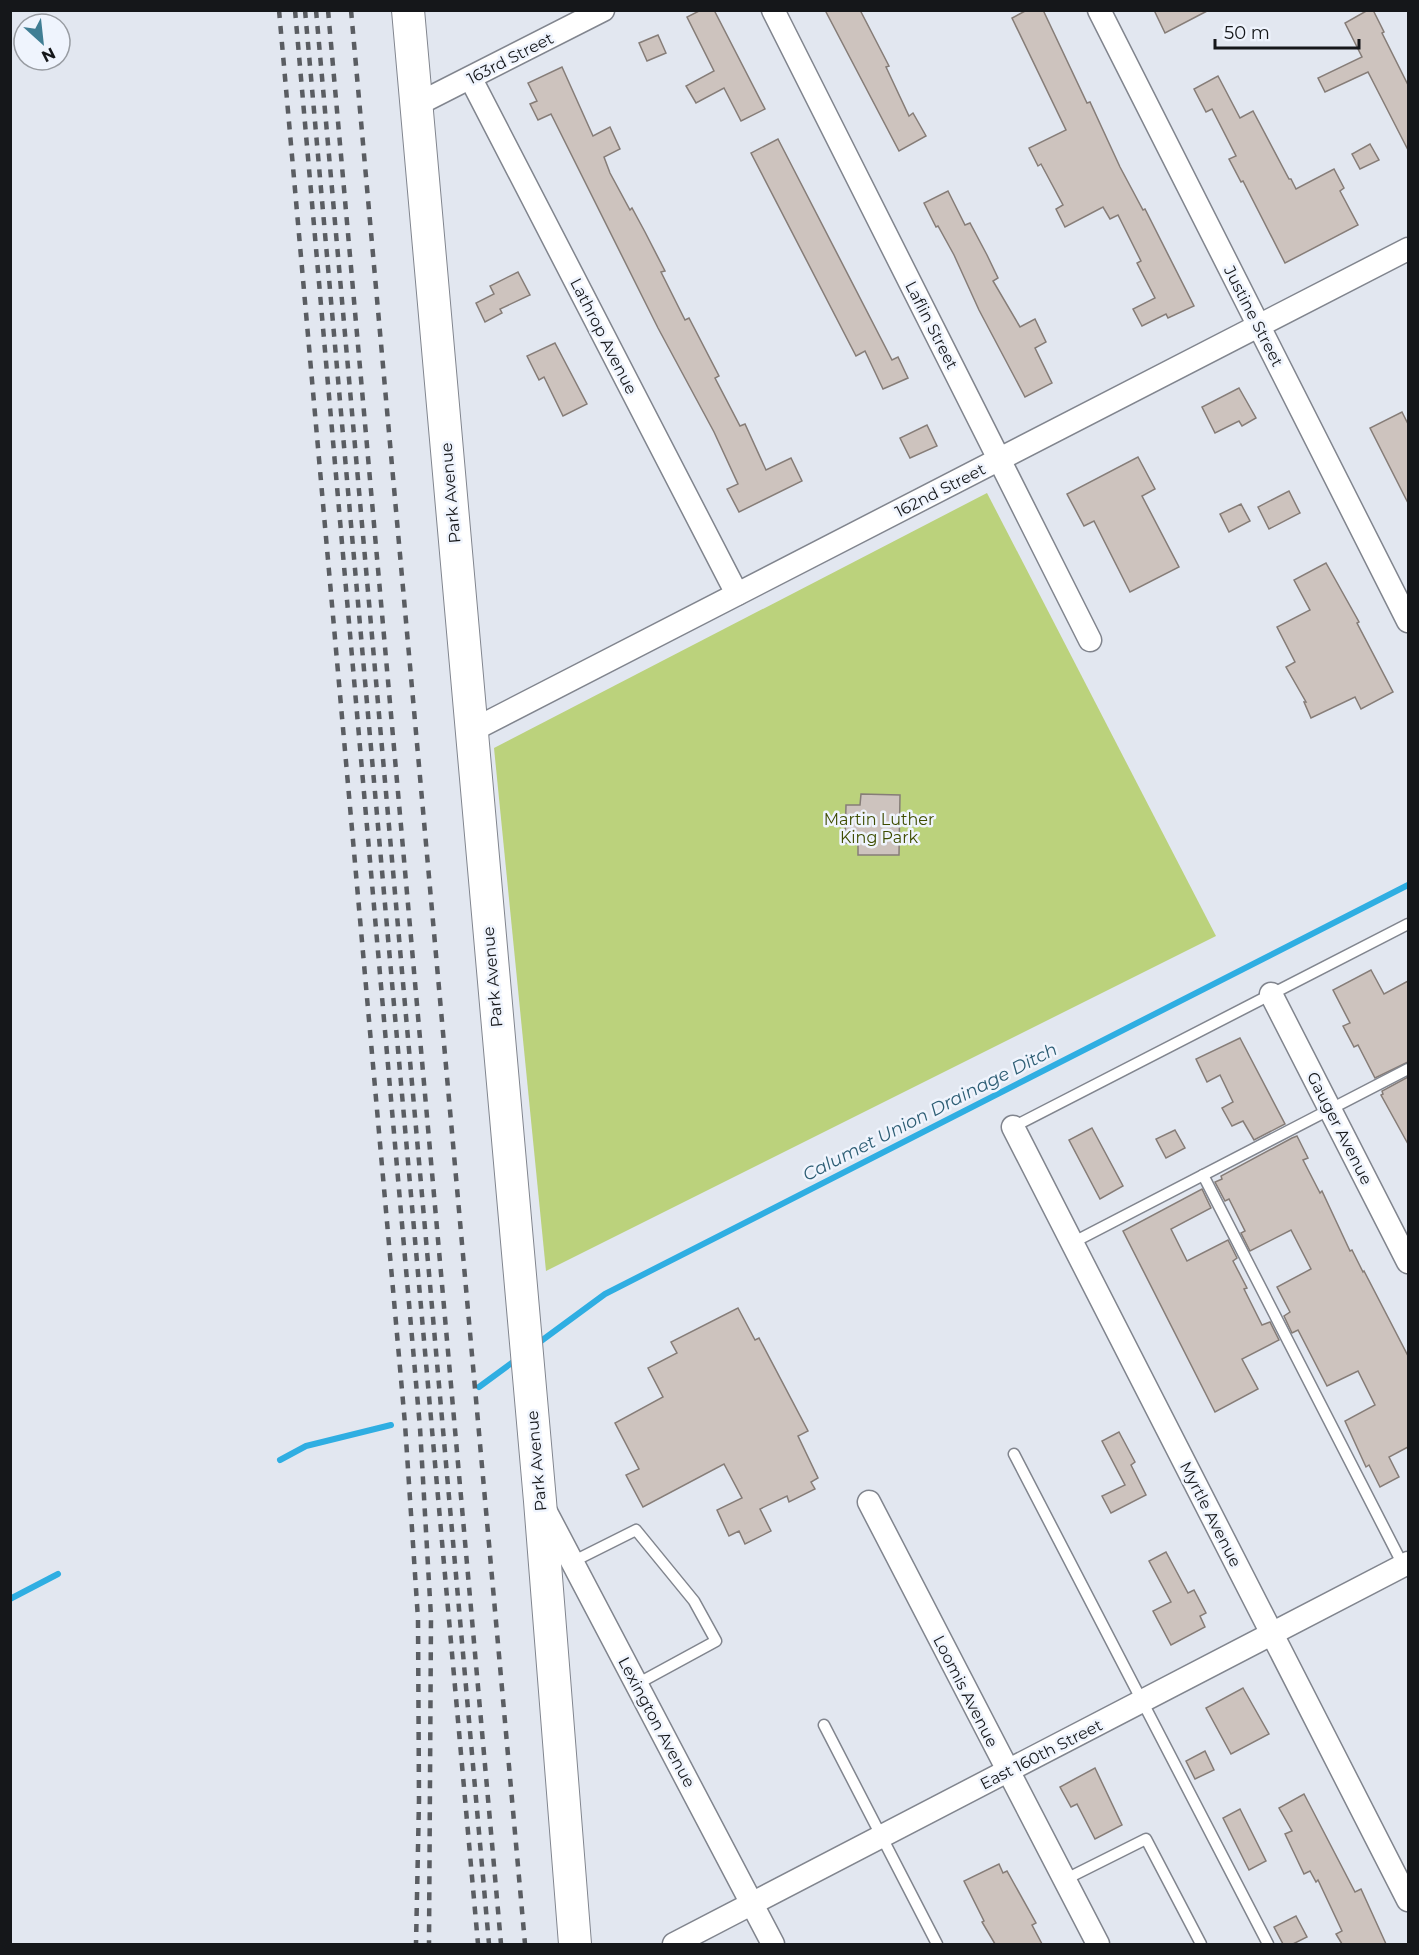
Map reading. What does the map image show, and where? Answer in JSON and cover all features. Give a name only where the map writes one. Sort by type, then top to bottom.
[{"type":"street","name":"Park Avenue","points":[[408,10],[540,1500],[575,1944]]},
{"type":"street","name":"163rd Street","points":[[416,105],[603,10]]},
{"type":"street","name":"Laflin Street","points":[[773,10],[1090,640]]},
{"type":"street","name":"Justine Street","points":[[1099,10],[1408,621]]},
{"type":"street","name":"Lathrop Avenue","points":[[471,78],[737,594]]},
{"type":"street","name":"162nd Street","points":[[471,731],[1408,249]]},
{"type":"street","name":"Gauger Avenue","points":[[1271,994],[1408,1262]]},
{"type":"street","name":"Myrtle Avenue","points":[[1013,1127],[1408,1900]]},
{"type":"street","name":"Lexington Avenue","points":[[540,1500],[773,1944]]},
{"type":"street","name":"Loomis Avenue","points":[[869,1502],[1098,1944]]},
{"type":"street","name":"East 160th Street","points":[[674,1944],[1272,1634],[1407,1568]]},
{"type":"lane","points":[[1013,1127],[1271,994],[1407,927]]},
{"type":"lane","points":[[1072,1243],[1408,1069]]},
{"type":"lane","points":[[1203,1175],[1407,1568]]},
{"type":"lane","points":[[1014,1454],[1268,1944]]},
{"type":"lane","points":[[572,1562],[636,1530],[694,1600],[716,1641],[637,1684]]},
{"type":"lane","points":[[824,1725],[937,1944]]},
{"type":"lane","points":[[1064,1880],[1146,1839],[1201,1944]]},
{"type":"green space","name":"Martin Luther King Park","points":[[987,493],[1216,936],[546,1271],[494,748]]},
{"type":"building","points":[[701,10],[714,10],[765,109],[741,121],[724,88],[696,103],[686,86],[714,71],[687,17]]},
{"type":"building","points":[[825,10],[860,10],[889,66],[886,67],[909,116],[913,113],[926,136],[899,151]]},
{"type":"building","points":[[1027,10],[1043,10],[1087,103],[1090,102],[1120,167],[1143,210],[1145,209],[1194,306],[1168,318],[1166,314],[1142,326],[1133,309],[1155,298],[1137,263],[1141,261],[1118,215],[1110,219],[1103,207],[1065,227],[1056,209],[1063,205],[1041,164],[1038,166],[1029,148],[1066,130],[1012,18]]},
{"type":"building","points":[[1154,10],[1209,10],[1165,33]]},
{"type":"building","points":[[1368,10],[1373,10],[1408,85],[1408,150],[1368,72],[1325,92],[1318,78],[1362,57],[1345,23]]},
{"type":"building","points":[[658,35],[666,53],[647,61],[639,43]]},
{"type":"building","points":[[562,67],[593,136],[610,127],[620,149],[604,157],[610,173],[630,210],[632,208],[665,271],[661,272],[685,320],[689,318],[719,376],[715,378],[740,426],[745,424],[766,470],[791,458],[802,481],[739,512],[727,489],[738,484],[714,432],[658,328],[551,114],[538,120],[530,104],[537,101],[528,83]]},
{"type":"building","points":[[1218,76],[1240,118],[1253,111],[1296,189],[1334,169],[1344,188],[1340,191],[1358,225],[1285,263],[1243,181],[1241,182],[1229,159],[1236,156],[1212,109],[1206,112],[1194,89]]},
{"type":"building","points":[[778,139],[892,360],[898,357],[908,378],[883,389],[865,351],[856,356],[751,153]]},
{"type":"building","points":[[1370,144],[1379,160],[1360,169],[1352,154]]},
{"type":"building","points":[[948,191],[965,225],[970,223],[987,255],[998,278],[993,281],[1020,327],[1035,319],[1046,342],[1035,348],[1052,383],[1025,397],[979,310],[954,255],[924,203]]},
{"type":"building","points":[[518,272],[530,295],[500,309],[502,313],[485,322],[476,303],[494,294],[490,286]]},
{"type":"building","points":[[555,343],[587,404],[563,416],[544,377],[539,380],[527,356]]},
{"type":"building","points":[[1239,388],[1256,418],[1242,426],[1239,421],[1215,433],[1202,407]]},
{"type":"building","points":[[1402,412],[1408,424],[1408,503],[1370,428]]},
{"type":"building","points":[[927,425],[937,446],[910,458],[900,438]]},
{"type":"building","points":[[1138,457],[1155,489],[1142,496],[1179,567],[1130,592],[1094,521],[1084,526],[1067,494]]},
{"type":"building","points":[[1289,491],[1300,513],[1269,529],[1258,507]]},
{"type":"building","points":[[1241,504],[1250,521],[1229,532],[1220,514]]},
{"type":"building","points":[[1326,563],[1359,622],[1357,623],[1393,692],[1361,709],[1355,697],[1311,718],[1304,702],[1306,702],[1286,667],[1295,662],[1277,627],[1310,610],[1294,580]]},
{"type":"building","points":[[861,794],[900,795],[899,855],[858,855],[858,843],[845,843],[846,805],[860,805]]},
{"type":"building","points":[[1371,970],[1384,994],[1408,981],[1408,1062],[1375,1078],[1358,1045],[1354,1047],[1343,1026],[1350,1023],[1333,990]]},
{"type":"building","points":[[1240,1038],[1285,1124],[1254,1140],[1243,1121],[1232,1126],[1222,1108],[1233,1102],[1220,1075],[1207,1082],[1196,1059]]},
{"type":"building","points":[[1408,1077],[1408,1144],[1381,1095],[1382,1091]]},
{"type":"building","points":[[1092,1128],[1123,1186],[1100,1199],[1069,1140]]},
{"type":"building","points":[[1175,1130],[1185,1148],[1166,1158],[1156,1139]]},
{"type":"building","points":[[1297,1136],[1308,1158],[1303,1160],[1320,1193],[1322,1191],[1350,1251],[1352,1250],[1364,1271],[1408,1356],[1408,1447],[1389,1457],[1399,1477],[1380,1487],[1369,1465],[1366,1467],[1345,1421],[1375,1405],[1358,1371],[1327,1386],[1298,1330],[1292,1333],[1284,1316],[1290,1312],[1277,1287],[1311,1269],[1291,1230],[1250,1251],[1241,1233],[1245,1231],[1229,1199],[1225,1201],[1215,1182],[1222,1179],[1221,1176]]},
{"type":"building","points":[[1202,1189],[1211,1208],[1171,1229],[1187,1261],[1228,1240],[1237,1258],[1233,1261],[1247,1288],[1244,1289],[1262,1325],[1270,1322],[1279,1340],[1242,1359],[1258,1389],[1215,1412],[1123,1231]]},
{"type":"building","points":[[738,1308],[755,1340],[759,1338],[808,1431],[798,1436],[818,1478],[811,1482],[815,1489],[789,1502],[787,1496],[760,1509],[771,1531],[745,1544],[739,1531],[729,1536],[717,1510],[742,1498],[724,1464],[643,1507],[626,1475],[639,1469],[615,1423],[663,1397],[648,1368],[677,1353],[671,1342]]},
{"type":"building","points":[[1119,1432],[1135,1462],[1131,1465],[1146,1495],[1111,1513],[1102,1496],[1125,1485],[1102,1441]]},
{"type":"building","points":[[1166,1552],[1188,1593],[1194,1590],[1206,1613],[1200,1616],[1205,1627],[1171,1645],[1153,1611],[1171,1602],[1149,1561]]},
{"type":"building","points":[[1243,1688],[1269,1734],[1231,1754],[1206,1708]]},
{"type":"building","points":[[1205,1751],[1214,1770],[1195,1779],[1186,1761]]},
{"type":"building","points":[[1095,1768],[1122,1825],[1095,1839],[1077,1804],[1071,1807],[1060,1787]]},
{"type":"building","points":[[1304,1794],[1355,1892],[1361,1889],[1386,1944],[1342,1944],[1336,1934],[1342,1931],[1318,1880],[1316,1882],[1310,1871],[1304,1874],[1285,1834],[1292,1831],[1279,1808]]},
{"type":"building","points":[[1240,1809],[1266,1861],[1249,1870],[1223,1818]]},
{"type":"building","points":[[999,1864],[1003,1873],[1007,1871],[1036,1923],[1032,1925],[1042,1944],[995,1944],[982,1922],[984,1921],[964,1881]]},
{"type":"building","points":[[1296,1916],[1307,1937],[1293,1944],[1283,1944],[1274,1927]]},
{"type":"waterway","name":"Calumet Union Drainage Ditch","points":[[537,1344],[605,1294],[1408,885]]},
{"type":"waterway","name":"Calumet Union Drainage Ditch","points":[[479,1387],[517,1359]]},
{"type":"waterway","name":"Calumet Union Drainage Ditch","points":[[280,1460],[306,1446],[391,1425]]},
{"type":"waterway","name":"Calumet Union Drainage Ditch","points":[[10,1599],[58,1574]]},
{"type":"railway","points":[[279,10],[405,1424],[418,1619],[419,1800],[416,1944]]},
{"type":"railway","points":[[295,10],[420,1428],[431,1617],[429,1944]]},
{"type":"railway","points":[[305,10],[478,1944]]},
{"type":"railway","points":[[316,10],[489,1944]]},
{"type":"railway","points":[[328,10],[501,1944]]},
{"type":"railway","points":[[351,10],[525,1944]]}]
